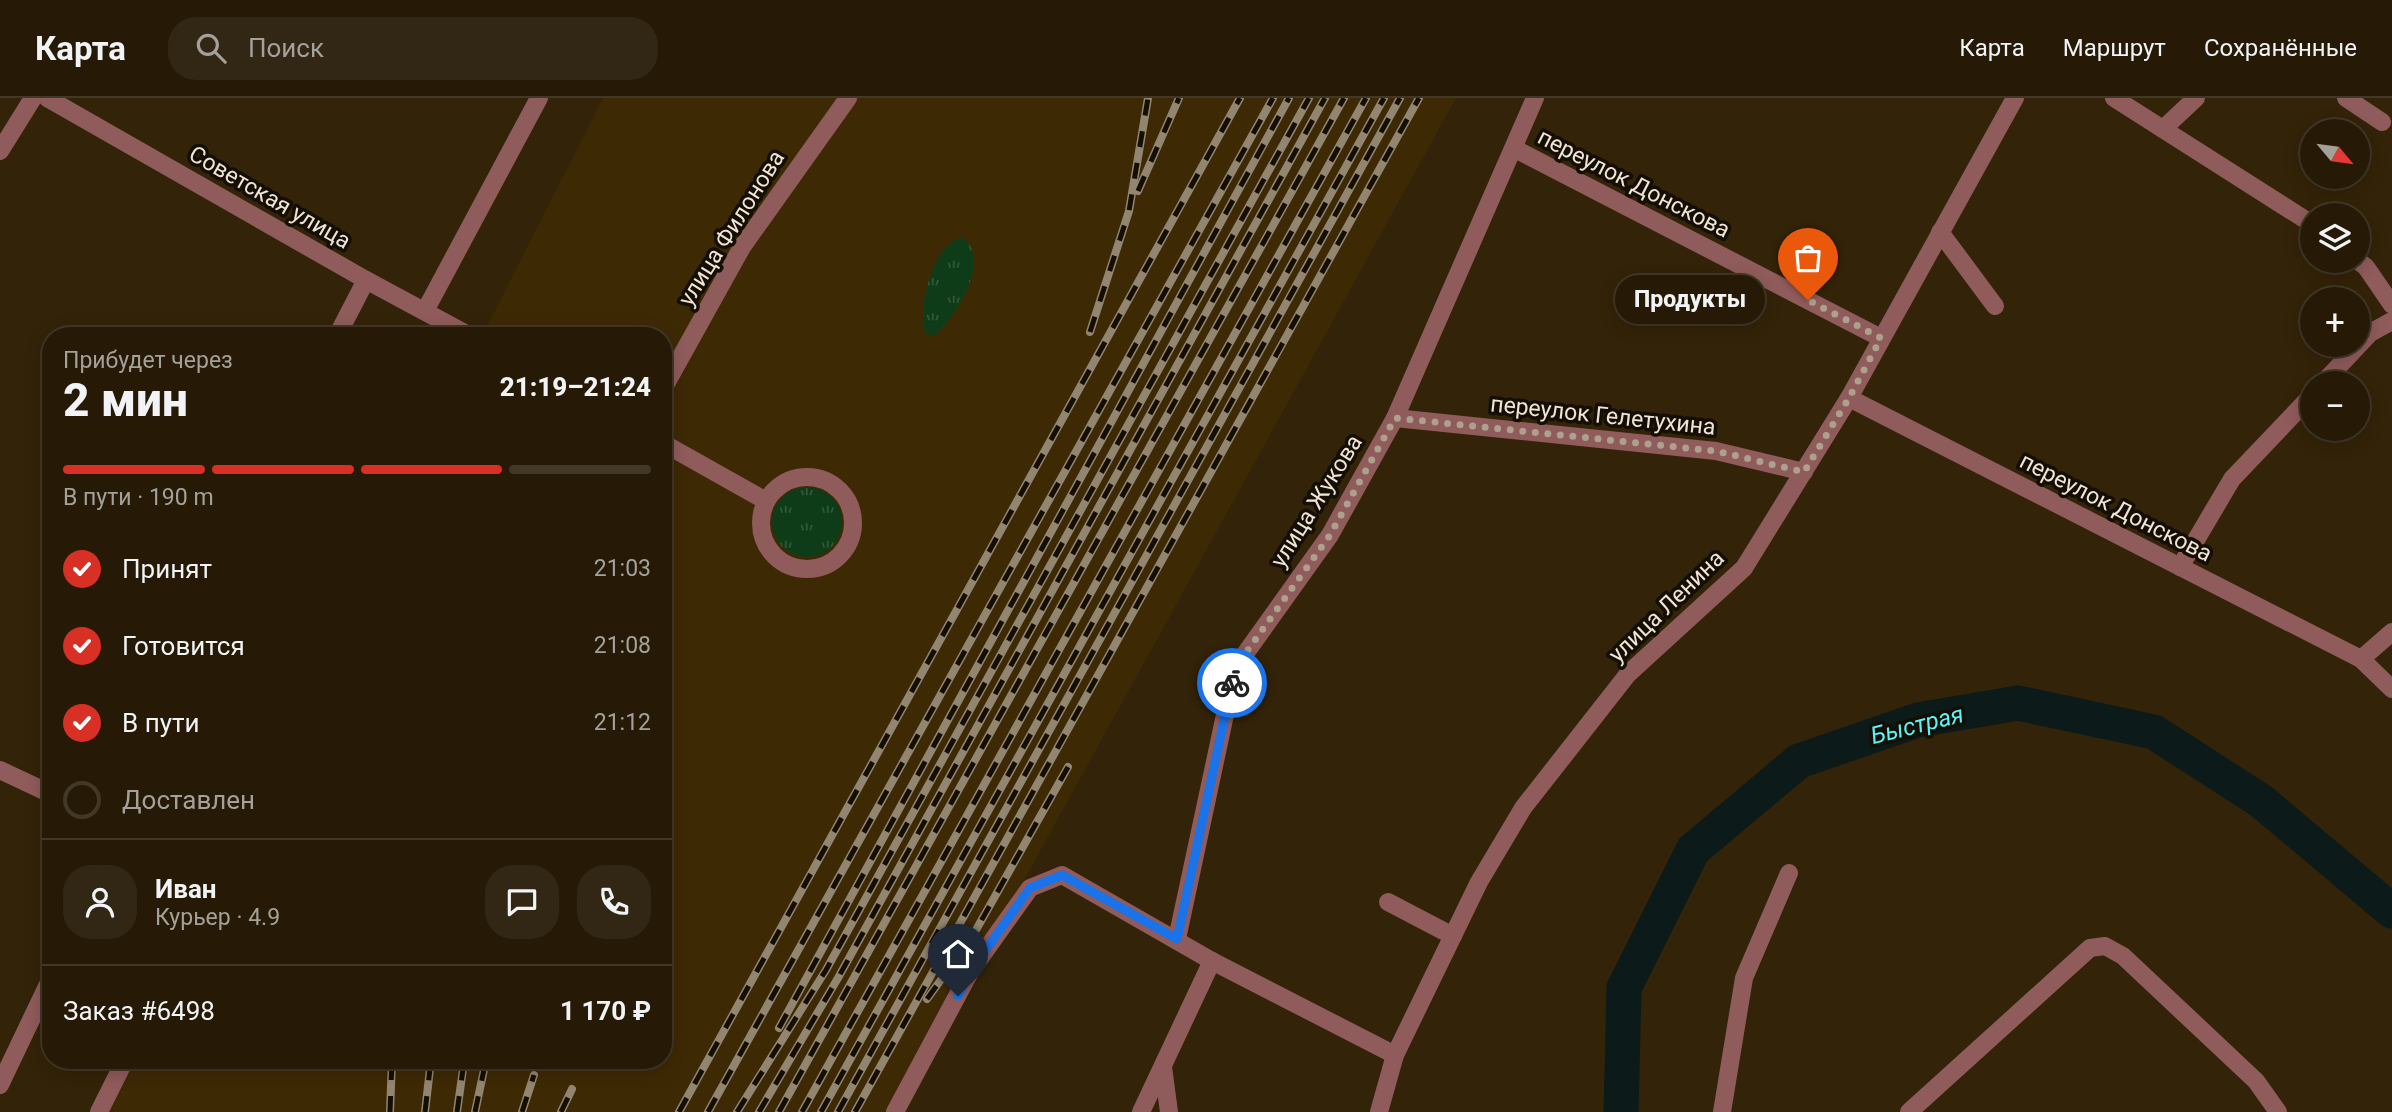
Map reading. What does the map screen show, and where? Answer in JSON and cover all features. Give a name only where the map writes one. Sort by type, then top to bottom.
[{"type":"street","points":[[0,151],[33,98]]},
{"type":"street","name":"Советская улица","points":[[47,98],[366,281],[454,327]]},
{"type":"street","points":[[425,311],[539,98]]},
{"type":"street","name":"улица Филонова","points":[[672,373],[742,247],[848,98]]},
{"type":"street","name":"улица Жукова","points":[[1177,939],[1235,668],[1330,535],[1395,418],[1515,149],[1535,98]]},
{"type":"street","name":"улица Ленина","points":[[1379,1112],[1395,1055],[1479,882],[1523,808],[1628,674],[1744,568],[1849,398],[2015,98]]},
{"type":"street","points":[[2114,98],[2300,216]]},
{"type":"street","points":[[2163,129],[2196,98]]},
{"type":"street","points":[[2346,98],[2382,122]]},
{"type":"street","name":"переулок Донскова","points":[[1515,149],[1881,338]]},
{"type":"street","points":[[1940,233],[1994,306]]},
{"type":"street","points":[[2367,273],[2392,305]]},
{"type":"street","points":[[342,327],[366,281]]},
{"type":"street","points":[[2334,371],[2370,333],[2392,321]]},
{"type":"street","name":"переулок Донскова","points":[[1849,398],[2361,659],[2392,689]]},
{"type":"street","points":[[2180,567],[2232,479],[2300,408]]},
{"type":"street","name":"переулок Гелетухина","points":[[1395,418],[1716,451],[1804,472]]},
{"type":"street","points":[[672,448],[766,501]]},
{"type":"street","points":[[807,476],[830,482],[848,499],[854,522],[848,546],[832,564],[808,570],[785,564],[767,548],[761,524],[766,501],[783,483],[807,476]]},
{"type":"street","points":[[2361,659],[2392,632]]},
{"type":"street","points":[[0,770],[42,790]]},
{"type":"street","points":[[1722,1112],[1744,978],[1789,873]]},
{"type":"street","points":[[895,1112],[970,972],[1030,888],[1044,880],[1062,875],[1212,961],[1395,1055]]},
{"type":"street","points":[[1388,902],[1453,936]]},
{"type":"street","points":[[1909,1112],[2090,948],[2105,946],[2123,956],[2256,1081],[2278,1112]]},
{"type":"street","points":[[1141,1112],[1212,961]]},
{"type":"street","points":[[0,1085],[42,997]]},
{"type":"street","points":[[1163,1066],[1169,1112]]},
{"type":"street","points":[[99,1112],[120,1069]]},
{"type":"shaded area","points":[[603,98],[1456,98],[896,1112],[90,1112],[112,1069],[672,1069],[672,327],[487,327]]},
{"type":"green space","points":[[962,237],[971,247],[974,260],[972,274],[960,303],[933,337],[924,331],[923,319],[930,277],[943,252],[952,242]]},
{"type":"green space","points":[[807,487],[832,497],[842,522],[832,547],[807,557],[782,547],[772,522],[782,497]]},
{"type":"waterway","name":"Быстрая","points":[[1621,1112],[1624,988],[1693,850],[1799,761],[1918,720],[2018,703],[2154,732],[2261,801],[2392,911]]},
{"type":"railway","points":[[1090,332],[1129,211],[1148,98]]},
{"type":"railway","points":[[1138,191],[1179,98]]},
{"type":"railway","points":[[679,1112],[1240,98]]},
{"type":"railway","points":[[708,1112],[1273,98]]},
{"type":"railway","points":[[779,1028],[1289,98]]},
{"type":"railway","points":[[737,1112],[826,970],[1309,98]]},
{"type":"railway","points":[[759,1112],[838,978],[1325,98]]},
{"type":"railway","points":[[779,1112],[1344,98]]},
{"type":"railway","points":[[802,1112],[1366,98]]},
{"type":"railway","points":[[821,1112],[1384,98]]},
{"type":"railway","points":[[838,1112],[1400,98]]},
{"type":"railway","points":[[855,1112],[1419,98]]},
{"type":"railway","points":[[927,999],[972,937],[1068,767]]},
{"type":"railway","points":[[390,1112],[392,1069]]},
{"type":"railway","points":[[425,1112],[430,1069]]},
{"type":"railway","points":[[457,1112],[463,1069]]},
{"type":"railway","points":[[475,1112],[484,1069]]},
{"type":"railway","points":[[522,1112],[534,1075]]},
{"type":"railway","points":[[561,1112],[572,1089]]},
{"type":"way so far","points":[[1232,683],[1235,668],[1330,535],[1395,418],[1716,451],[1804,472],[1849,398],[1881,338],[1808,300]]},
{"type":"place","name":"Продукты","points":[[1808,300]]},
{"type":"route","points":[[958,996],[970,972],[1030,888],[1044,880],[1062,875],[1177,939],[1232,683]]}]
